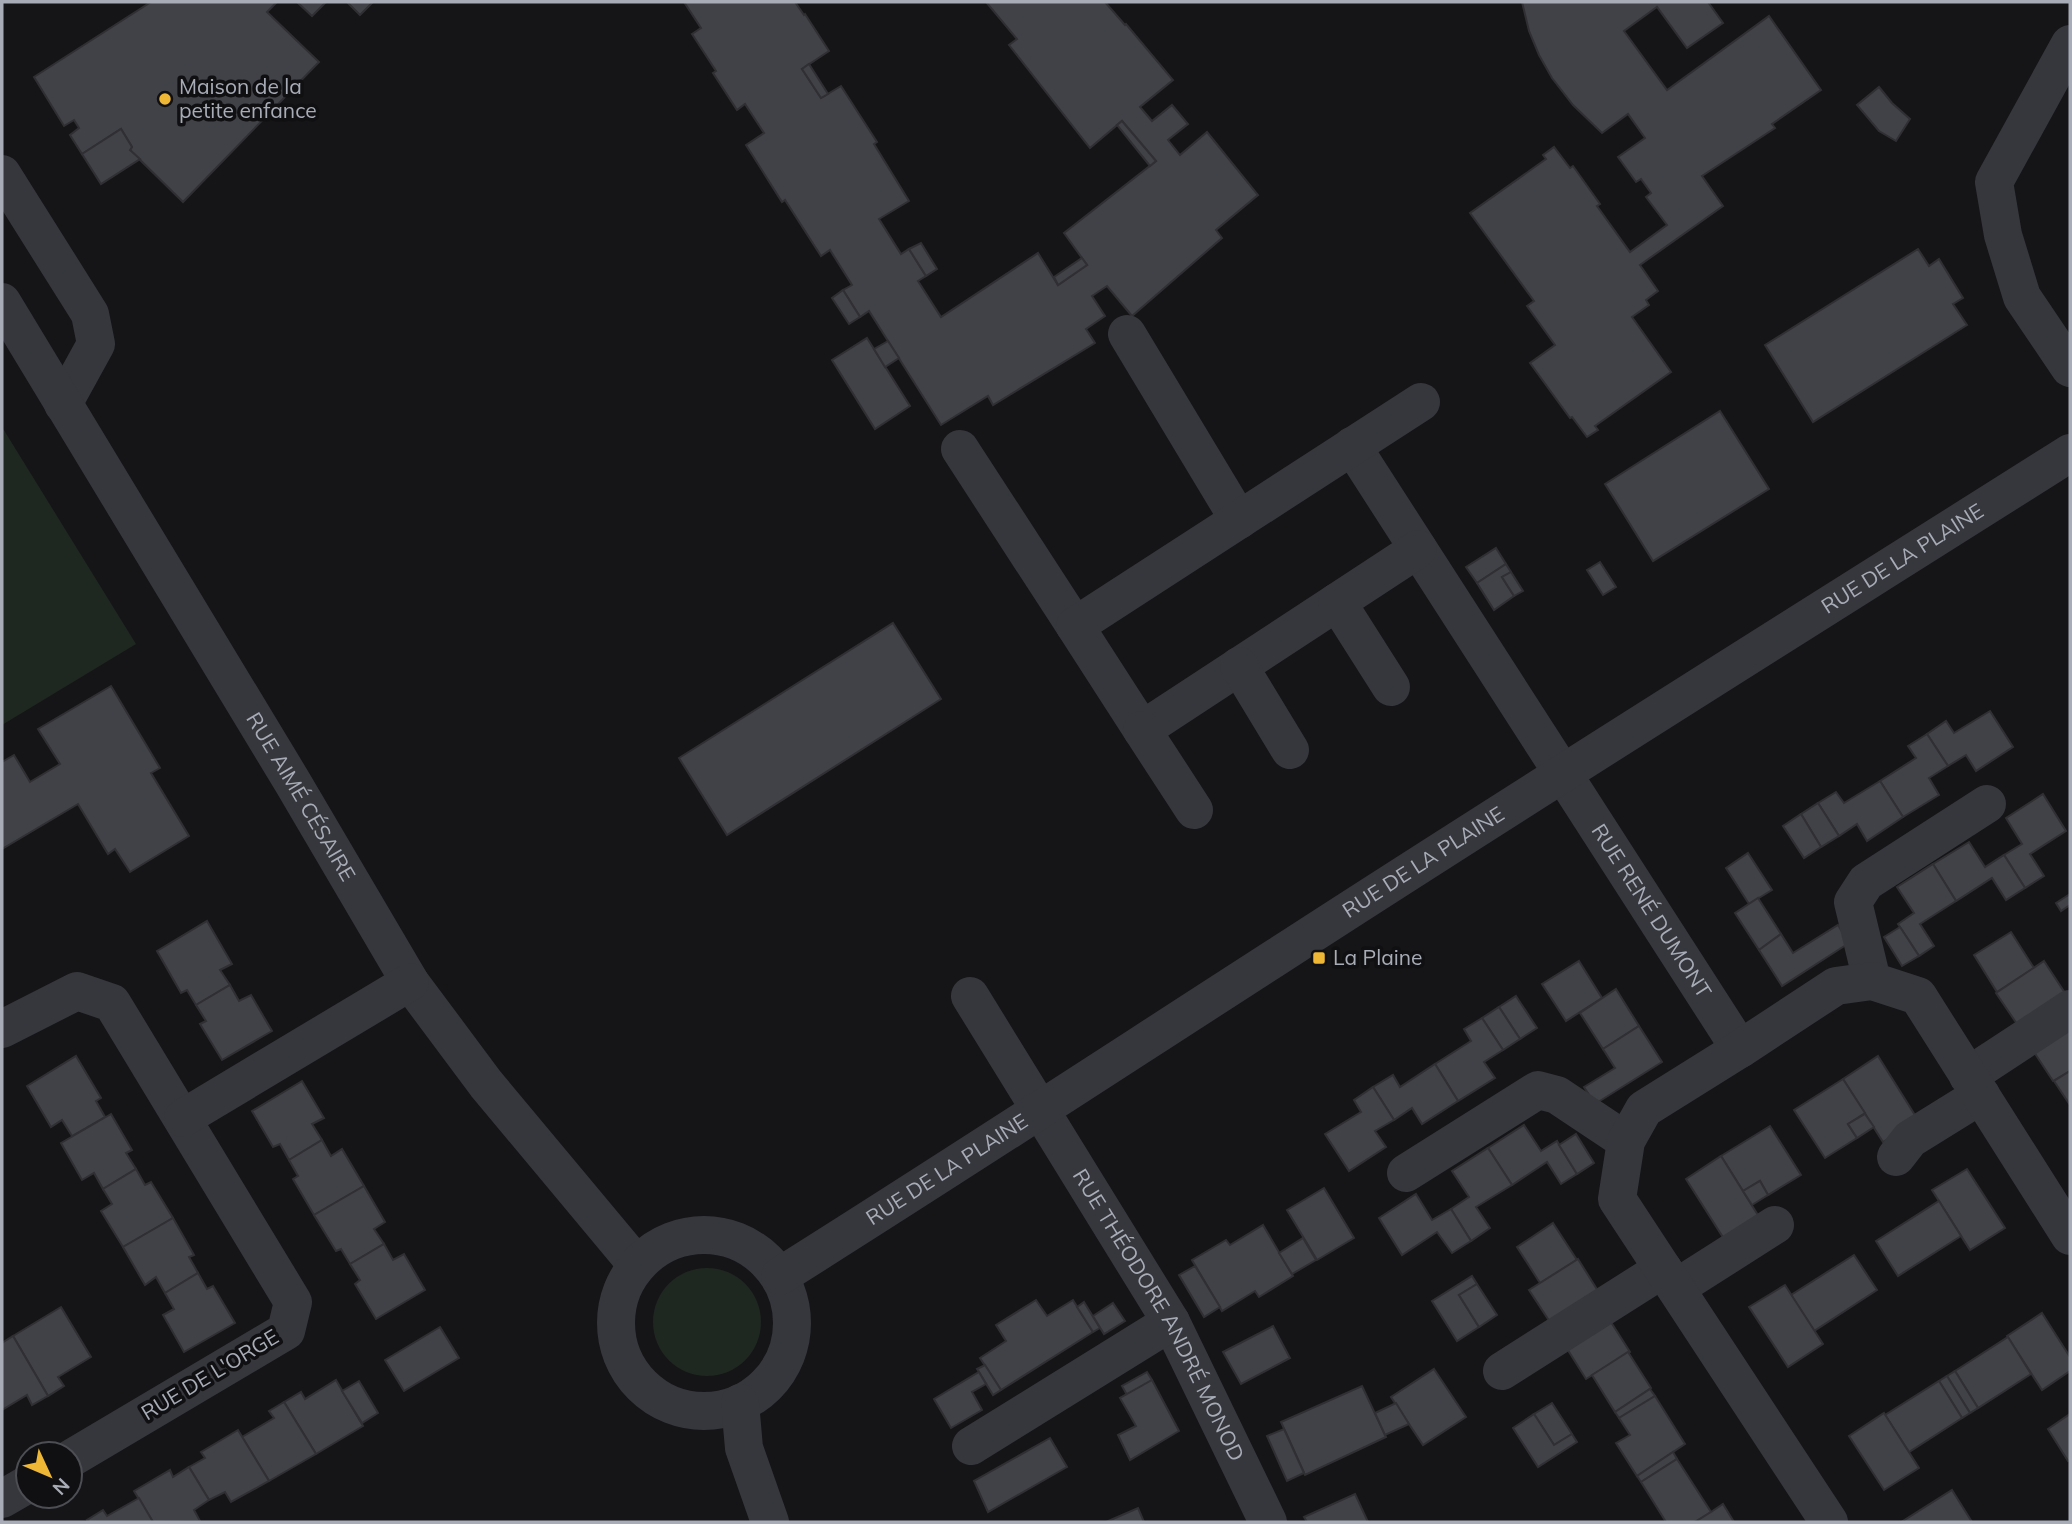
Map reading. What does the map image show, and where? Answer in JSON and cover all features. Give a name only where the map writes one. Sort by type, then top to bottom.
[{"type":"street","points":[[2070,44],[1994,182],[2003,235],[2022,298],[2070,368]]},
{"type":"street","points":[[2,174],[90,313],[96,344],[63,404]]},
{"type":"street","name":"RUE AIMÉ CÉSAIRE","points":[[2,302],[410,982],[486,1084],[637,1265]]},
{"type":"street","points":[[1127,334],[1239,520]]},
{"type":"street","points":[[1074,626],[1422,402]]},
{"type":"street","name":"RUE RENÉ DUMONT","points":[[1352,446],[1740,1049]]},
{"type":"street","points":[[960,449],[1194,810]]},
{"type":"street","name":"RUE DE LA PLAINE","points":[[780,1276],[1040,1112],[1167,1027],[1563,773],[2070,453]]},
{"type":"street","points":[[1142,730],[1419,549]]},
{"type":"street","points":[[1337,602],[1391,687]]},
{"type":"street","points":[[1239,666],[1290,750]]},
{"type":"street","points":[[1872,981],[1853,902],[1859,892],[1866,882],[1987,804]]},
{"type":"street","points":[[1829,1522],[1617,1199],[1626,1141],[1643,1109],[1836,986],[1872,981],[1918,996],[2070,1236]]},
{"type":"street","points":[[183,1118],[410,982]]},
{"type":"street","name":"RUE DE L'ORGE","points":[[5,1020],[77,991],[112,1003],[293,1302],[286,1331],[84,1451]]},
{"type":"street","name":"RUE THÉODORE ANDRÉ MONOD","points":[[970,996],[1171,1322],[1268,1522]]},
{"type":"street","points":[[1896,1157],[1910,1139],[2070,1009]]},
{"type":"street","points":[[1406,1172],[1538,1090],[1557,1095],[1626,1141]]},
{"type":"street","points":[[1502,1371],[1669,1278],[1775,1225]]},
{"type":"street","points":[[711,1234],[738,1241],[761,1255],[780,1276],[790,1304],[791,1334],[783,1363],[765,1387],[740,1404],[711,1411],[681,1408],[654,1396],[633,1376],[619,1350],[615,1320],[621,1290],[637,1265],[658,1247],[683,1236],[711,1234]]},
{"type":"street","points":[[971,1446],[1171,1322]]},
{"type":"street","points":[[740,1404],[744,1448],[770,1522]]},
{"type":"shaded area","points":[[2,427],[136,644],[2,725]]},
{"type":"shaded area","points":[[707,1268],[737,1277],[745,1284],[752,1292],[761,1322],[752,1352],[745,1360],[737,1367],[707,1376],[677,1367],[669,1360],[662,1352],[653,1322],[662,1292],[669,1284],[677,1277]]},
{"type":"building","name":"Maison de la petite enfance","points":[[151,2],[277,2],[267,12],[319,62],[183,202],[130,150],[132,147],[121,129],[82,154],[70,135],[79,128],[74,120],[64,126],[34,77]]},
{"type":"building","name":"Maison de la petite enfance","points":[[297,2],[326,2],[312,16]]},
{"type":"building","points":[[347,2],[373,2],[360,15]]},
{"type":"building","points":[[684,2],[795,2],[805,14],[829,51],[802,69],[821,98],[841,86],[877,142],[874,144],[909,201],[879,219],[901,254],[909,249],[926,276],[918,281],[941,317],[1038,253],[1058,285],[1087,265],[1064,233],[1156,161],[1122,121],[1090,148],[1009,45],[1017,39],[986,2],[1105,2],[1173,80],[1140,107],[1152,121],[1172,105],[1188,124],[1168,140],[1180,155],[1207,132],[1258,195],[1216,230],[1222,238],[1132,316],[1107,286],[1092,296],[1105,316],[1086,329],[1095,343],[993,405],[988,396],[941,425],[869,311],[860,317],[843,290],[852,285],[830,250],[821,256],[746,145],[764,133],[745,104],[737,110],[713,73],[716,71],[692,34],[701,28]]},
{"type":"building","points":[[1522,2],[1708,2],[1723,23],[1687,48],[1657,7],[1624,31],[1667,90],[1769,16],[1821,90],[1772,124],[1775,128],[1702,176],[1723,206],[1640,265],[1658,291],[1646,300],[1649,305],[1632,317],[1671,372],[1595,426],[1598,430],[1587,437],[1530,363],[1555,345],[1527,306],[1534,301],[1470,213],[1546,159],[1543,155],[1554,147],[1570,168],[1573,166],[1630,252],[1667,225],[1646,197],[1651,193],[1641,179],[1636,182],[1618,157],[1645,138],[1628,114],[1602,133],[1573,105],[1552,78],[1539,55],[1529,31]]},
{"type":"building","points":[[809,64],[828,94],[821,98],[802,69]]},
{"type":"building","points":[[1879,87],[1910,119],[1896,141],[1879,131],[1857,105]]},
{"type":"building","points":[[1122,121],[1156,161],[1150,166],[1117,125]]},
{"type":"building","points":[[121,129],[132,147],[130,150],[140,159],[101,184],[82,154]]},
{"type":"building","points":[[921,243],[937,269],[926,276],[909,249]]},
{"type":"building","points":[[1918,249],[1929,266],[1939,259],[1963,298],[1953,304],[1967,325],[1813,422],[1765,345]]},
{"type":"building","points":[[1082,258],[1087,265],[1058,285],[1054,277]]},
{"type":"building","points":[[843,290],[860,317],[849,324],[832,298]]},
{"type":"building","points":[[867,338],[910,406],[875,429],[832,360]]},
{"type":"building","points":[[888,341],[899,358],[885,367],[874,349]]},
{"type":"building","points":[[1720,411],[1769,489],[1653,561],[1605,484]]},
{"type":"building","points":[[1496,548],[1506,564],[1477,583],[1466,567]]},
{"type":"building","points":[[1600,562],[1616,587],[1603,595],[1587,570]]},
{"type":"building","points":[[1506,564],[1511,572],[1502,577],[1514,596],[1494,610],[1477,583]]},
{"type":"building","points":[[1511,572],[1523,591],[1514,596],[1502,577]]},
{"type":"building","points":[[893,623],[941,699],[727,835],[679,758]]},
{"type":"building","points":[[111,686],[160,768],[151,773],[189,836],[130,872],[115,849],[108,854],[78,804],[2,849],[2,762],[14,755],[30,782],[60,764],[38,729]]},
{"type":"building","points":[[1990,711],[2013,747],[1976,771],[1966,755],[1948,766],[1927,734],[1946,721],[1954,733]]},
{"type":"building","points":[[1927,734],[1948,766],[1929,778],[1939,795],[1903,817],[1880,781],[1916,758],[1908,746]]},
{"type":"building","points":[[1880,781],[1903,817],[1867,841],[1857,824],[1839,836],[1818,803],[1836,792],[1844,803]]},
{"type":"building","points":[[2043,794],[2066,831],[2030,854],[2044,876],[2025,888],[2004,855],[2022,844],[2006,818]]},
{"type":"building","points":[[1818,803],[1839,836],[1821,847],[1801,814]]},
{"type":"building","points":[[1801,814],[1821,847],[1804,858],[1783,826]]},
{"type":"building","points":[[1969,842],[1985,867],[2004,855],[2025,888],[2006,900],[1992,878],[1956,901],[1933,864]]},
{"type":"building","points":[[1748,853],[1772,890],[1749,904],[1726,868]]},
{"type":"building","points":[[1933,864],[1956,901],[1920,924],[1934,946],[1919,956],[1898,924],[1914,913],[1897,887]]},
{"type":"building","points":[[2070,894],[2070,905],[2061,911],[2056,903]]},
{"type":"building","points":[[1758,898],[1781,934],[1759,950],[1735,913]]},
{"type":"building","points":[[207,921],[232,964],[220,970],[230,985],[196,1005],[187,990],[181,993],[157,951]]},
{"type":"building","points":[[1838,925],[1849,943],[1782,986],[1759,950],[1781,934],[1793,953]]},
{"type":"building","points":[[1900,927],[1919,956],[1902,966],[1884,937]]},
{"type":"building","points":[[2011,932],[2034,968],[1997,992],[1974,955]]},
{"type":"building","points":[[1579,961],[1602,998],[1566,1021],[1542,984]]},
{"type":"building","points":[[2044,961],[2065,993],[2017,1024],[1996,993]]},
{"type":"building","points":[[230,985],[239,1001],[251,995],[272,1031],[222,1060],[200,1024],[206,1021],[196,1005]]},
{"type":"building","points":[[1616,989],[1639,1026],[1603,1049],[1580,1013]]},
{"type":"building","points":[[1516,996],[1537,1028],[1520,1039],[1499,1007]]},
{"type":"building","points":[[1499,1007],[1520,1039],[1503,1050],[1482,1018]]},
{"type":"building","points":[[1482,1018],[1503,1050],[1484,1062],[1495,1078],[1458,1101],[1435,1064],[1471,1041],[1464,1029]]},
{"type":"building","points":[[1639,1026],[1662,1062],[1595,1104],[1584,1087],[1615,1068],[1603,1049]]},
{"type":"building","points":[[2070,1026],[2070,1071],[2053,1081],[2032,1049]]},
{"type":"building","points":[[76,1056],[101,1098],[96,1101],[105,1117],[72,1136],[62,1120],[51,1127],[27,1086]]},
{"type":"building","points":[[1878,1056],[1918,1120],[1883,1142],[1843,1079]]},
{"type":"building","points":[[1435,1064],[1458,1101],[1422,1124],[1412,1108],[1394,1120],[1373,1087],[1393,1075],[1400,1087]]},
{"type":"building","points":[[2070,1071],[2070,1105],[2054,1081]]},
{"type":"building","points":[[1843,1079],[1865,1113],[1848,1124],[1857,1138],[1825,1158],[1794,1110]]},
{"type":"building","points":[[302,1081],[324,1118],[312,1124],[322,1140],[289,1160],[280,1144],[273,1147],[252,1111]]},
{"type":"building","points":[[1373,1087],[1394,1120],[1375,1131],[1386,1147],[1349,1171],[1325,1134],[1361,1112],[1354,1100]]},
{"type":"building","points":[[111,1114],[132,1150],[126,1153],[136,1169],[103,1189],[94,1173],[82,1180],[61,1143]]},
{"type":"building","points":[[1865,1114],[1874,1127],[1857,1138],[1848,1124]]},
{"type":"building","points":[[1524,1125],[1541,1151],[1557,1141],[1577,1174],[1561,1184],[1547,1162],[1512,1185],[1488,1148]]},
{"type":"building","points":[[1770,1126],[1801,1175],[1768,1195],[1760,1181],[1743,1191],[1721,1156]]},
{"type":"building","points":[[1576,1134],[1594,1163],[1577,1174],[1559,1145]]},
{"type":"building","points":[[322,1140],[331,1156],[342,1149],[364,1186],[314,1215],[293,1179],[298,1176],[289,1160]]},
{"type":"building","points":[[1488,1148],[1512,1185],[1476,1207],[1490,1228],[1471,1241],[1451,1209],[1469,1197],[1452,1171]]},
{"type":"building","points":[[1721,1156],[1761,1220],[1726,1242],[1686,1179]]},
{"type":"building","points":[[136,1169],[145,1185],[151,1182],[173,1218],[123,1247],[101,1211],[112,1204],[103,1189]]},
{"type":"building","points":[[1967,1169],[2005,1228],[1970,1250],[1932,1190]]},
{"type":"building","points":[[1760,1181],[1768,1195],[1752,1205],[1743,1191]]},
{"type":"building","points":[[364,1186],[385,1222],[374,1229],[384,1244],[350,1264],[341,1249],[336,1251],[314,1215]]},
{"type":"building","points":[[1324,1188],[1354,1238],[1317,1260],[1287,1210]]},
{"type":"building","points":[[1416,1194],[1432,1220],[1451,1209],[1471,1241],[1452,1253],[1437,1232],[1402,1255],[1379,1218]]},
{"type":"building","points":[[1939,1201],[1961,1236],[1898,1276],[1876,1241]]},
{"type":"building","points":[[173,1218],[194,1255],[189,1257],[198,1273],[165,1293],[156,1277],[145,1285],[123,1247]]},
{"type":"building","points":[[1553,1223],[1577,1260],[1540,1283],[1517,1247]]},
{"type":"building","points":[[1263,1225],[1293,1276],[1259,1297],[1255,1291],[1222,1311],[1192,1260],[1226,1240],[1230,1245]]},
{"type":"building","points":[[1303,1238],[1316,1260],[1292,1274],[1279,1253]]},
{"type":"building","points":[[384,1244],[393,1260],[404,1254],[425,1290],[376,1319],[355,1284],[360,1280],[350,1264]]},
{"type":"building","points":[[1854,1255],[1877,1290],[1814,1331],[1791,1295]]},
{"type":"building","points":[[1578,1259],[1598,1291],[1550,1322],[1529,1290]]},
{"type":"building","points":[[1195,1266],[1220,1307],[1204,1317],[1179,1275]]},
{"type":"building","points":[[198,1273],[207,1289],[213,1286],[235,1323],[184,1352],[163,1315],[174,1309],[165,1293]]},
{"type":"building","points":[[1472,1276],[1477,1284],[1459,1295],[1479,1327],[1457,1341],[1432,1301]]},
{"type":"building","points":[[1477,1284],[1497,1315],[1479,1327],[1459,1295]]},
{"type":"building","points":[[1785,1285],[1823,1344],[1788,1367],[1749,1307]]},
{"type":"building","points":[[1036,1300],[1047,1316],[1073,1300],[1093,1332],[1001,1390],[980,1358],[1006,1341],[996,1325]]},
{"type":"building","points":[[1084,1302],[1100,1328],[1093,1332],[1077,1307]]},
{"type":"building","points":[[1113,1303],[1125,1321],[1104,1334],[1093,1316]]},
{"type":"building","points":[[61,1307],[91,1357],[58,1377],[64,1386],[48,1396],[13,1336]]},
{"type":"building","points":[[2042,1313],[2070,1357],[2070,1371],[2042,1390],[2007,1336]]},
{"type":"building","points":[[1609,1319],[1630,1352],[1586,1379],[1566,1347]]},
{"type":"building","points":[[1273,1326],[1290,1358],[1241,1384],[1223,1352]]},
{"type":"building","points":[[440,1327],[459,1358],[404,1391],[385,1360]]},
{"type":"building","points":[[13,1336],[48,1396],[32,1405],[27,1395],[2,1410],[2,1343]]},
{"type":"building","points":[[2008,1337],[2031,1374],[1978,1408],[1955,1371]]},
{"type":"building","points":[[1628,1352],[1651,1388],[1615,1412],[1592,1375]]},
{"type":"building","points":[[985,1365],[1001,1390],[993,1395],[977,1369]]},
{"type":"building","points":[[1434,1369],[1466,1417],[1423,1445],[1391,1397]]},
{"type":"building","points":[[1955,1371],[1978,1408],[1970,1413],[1947,1376]]},
{"type":"building","points":[[979,1372],[986,1384],[972,1392],[982,1410],[951,1428],[934,1399]]},
{"type":"building","points":[[1147,1372],[1152,1380],[1127,1395],[1122,1386]]},
{"type":"building","points":[[1947,1376],[1970,1413],[1962,1418],[1939,1381]]},
{"type":"building","points":[[336,1380],[363,1426],[316,1454],[284,1402],[301,1392],[305,1399]]},
{"type":"building","points":[[1152,1380],[1179,1431],[1130,1460],[1118,1435],[1136,1426],[1120,1398]]},
{"type":"building","points":[[359,1381],[378,1413],[362,1423],[342,1391]]},
{"type":"building","points":[[1939,1381],[1962,1418],[1909,1452],[1885,1415]]},
{"type":"building","points":[[1362,1386],[1386,1437],[1305,1475],[1281,1422]]},
{"type":"building","points":[[1650,1389],[1655,1396],[1619,1418],[1615,1412]]},
{"type":"building","points":[[1655,1396],[1685,1444],[1637,1476],[1616,1443],[1630,1435],[1619,1418]]},
{"type":"building","points":[[284,1402],[316,1454],[269,1481],[242,1437],[274,1418],[269,1411]]},
{"type":"building","points":[[1396,1403],[1409,1424],[1385,1435],[1375,1413]]},
{"type":"building","points":[[1552,1403],[1572,1434],[1554,1445],[1534,1414]]},
{"type":"building","points":[[1884,1413],[1919,1468],[1884,1490],[1849,1436]]},
{"type":"building","points":[[1534,1414],[1554,1445],[1572,1434],[1577,1442],[1538,1467],[1513,1428]]},
{"type":"building","points":[[2070,1414],[2070,1460],[2068,1461],[2048,1429]]},
{"type":"building","points":[[1284,1429],[1304,1473],[1287,1481],[1267,1436]]},
{"type":"building","points":[[238,1430],[269,1481],[231,1502],[225,1492],[209,1500],[189,1467],[205,1458],[201,1452]]},
{"type":"building","points":[[1050,1438],[1067,1467],[988,1512],[974,1481]]},
{"type":"building","points":[[1673,1452],[1677,1459],[1641,1482],[1637,1476]]},
{"type":"building","points":[[1677,1459],[1711,1512],[1695,1522],[1666,1522],[1641,1482]]},
{"type":"building","points":[[189,1467],[209,1500],[194,1510],[200,1521],[153,1522],[134,1491],[170,1470],[173,1477]]},
{"type":"building","points":[[1952,1490],[1972,1522],[1903,1521]]},
{"type":"building","points":[[1355,1494],[1368,1522],[1307,1522],[1304,1517]]},
{"type":"building","points":[[139,1498],[153,1522],[87,1520],[103,1510],[107,1516]]},
{"type":"building","points":[[1723,1504],[1734,1522],[1695,1522],[1711,1512]]},
{"type":"building","points":[[1138,1508],[1144,1522],[1106,1522]]},
{"type":"place","name":"Maison de la petite enfance","points":[[165,99]]},
{"type":"place","name":"La Plaine","points":[[1319,958]]}]
